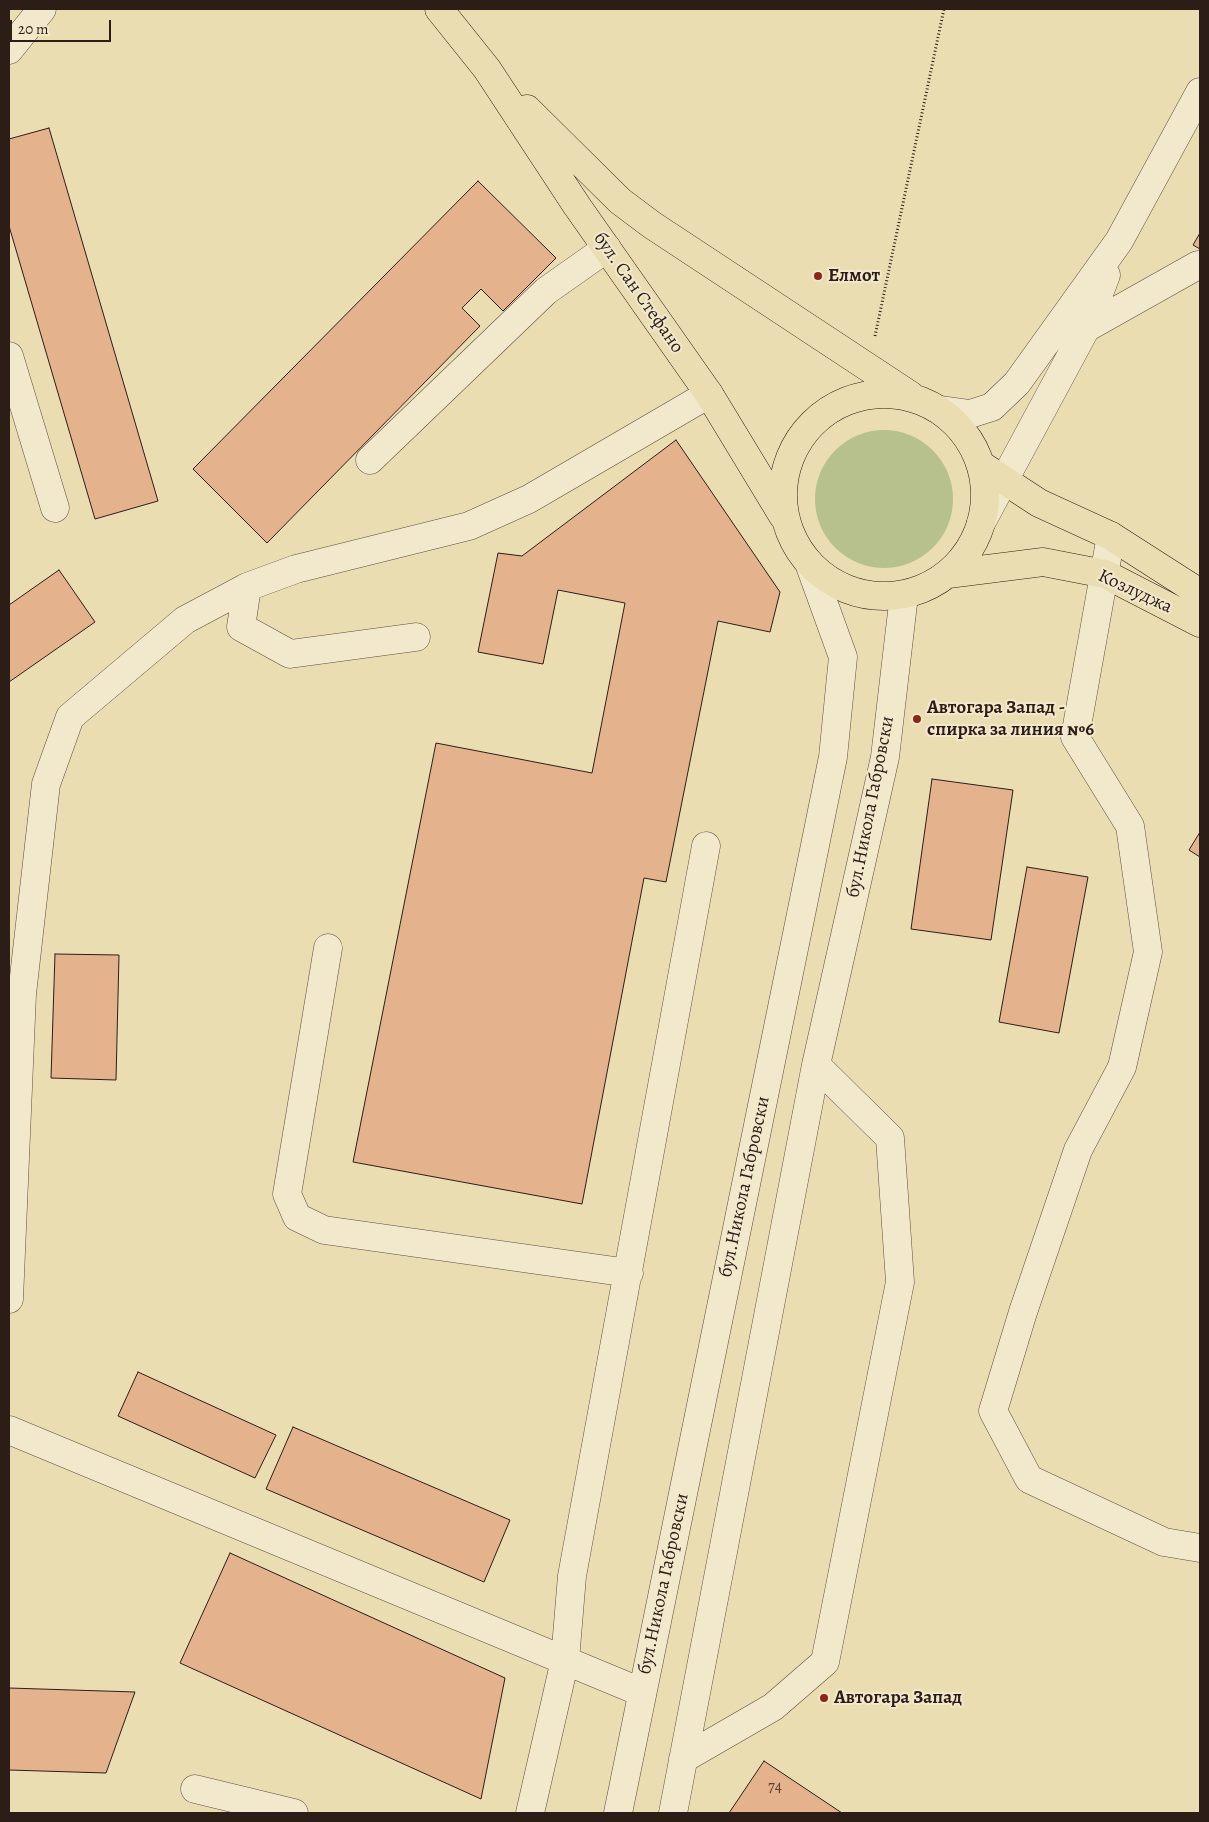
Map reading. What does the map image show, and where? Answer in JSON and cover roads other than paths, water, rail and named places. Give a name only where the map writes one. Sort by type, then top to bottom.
[{"type":"main road","name":"бул. Сан Стефано","points":[[439,9],[487,69],[607,248],[709,394],[785,520]]},
{"type":"main road","name":"бул. Сан Стефано","points":[[487,69],[620,201],[652,225],[913,397]]},
{"type":"main road","points":[[887,393],[913,397],[940,410],[963,431],[994,473],[987,485],[981,523],[968,551],[948,574],[927,587],[904,594],[876,596],[844,588],[825,578],[809,563],[794,542],[785,520],[782,494],[786,469],[796,444],[812,422],[835,406],[861,396],[887,393]]},
{"type":"main road","name":"Козлуджа","points":[[994,473],[1039,502],[1111,536],[1200,593]]},
{"type":"main road","name":"Козлуджа","points":[[948,574],[1043,562],[1105,574],[1200,624]]},
{"type":"street","points":[[9,50],[42,9]]},
{"type":"street","points":[[940,410],[970,414],[992,406],[1017,383],[1119,241],[1200,92]]},
{"type":"street","points":[[994,473],[1086,328],[1119,241]]},
{"type":"street","points":[[370,460],[546,290],[607,248]]},
{"type":"street","points":[[1086,328],[1199,264]]},
{"type":"street","points":[[9,356],[55,508]]},
{"type":"street","points":[[9,1300],[22,994],[46,784],[70,717],[185,620],[247,587],[296,569],[469,526],[529,499],[709,394]]},
{"type":"street","points":[[1111,536],[1075,737],[1130,826],[1148,952],[1122,1067],[1078,1150],[1023,1312],[993,1411],[1030,1479],[1164,1542],[1200,1548]]},
{"type":"street","name":"бул.Никола Габровски","points":[[618,1813],[833,757],[843,657],[809,563]]},
{"type":"street","points":[[247,587],[241,627],[290,654],[416,637]]},
{"type":"street","name":"бул.Никола Габровски","points":[[673,1813],[816,1065],[885,757],[904,594]]},
{"type":"street","points":[[530,1813],[566,1660],[572,1576],[706,846]]},
{"type":"street","points":[[328,948],[287,1194],[297,1217],[324,1230],[629,1273]]},
{"type":"street","points":[[683,1759],[773,1707],[824,1662],[900,1282],[890,1138],[816,1065]]},
{"type":"street","points":[[9,1430],[642,1692]]},
{"type":"street","points":[[195,1789],[294,1813]]},
{"type":"place","name":"Елмот","points":[[818,276]]},
{"type":"place","name":"Автогара Запад - спирка за линия №6","points":[[917,719]]},
{"type":"place","name":"Автогара Запад","points":[[824,1698]]}]
